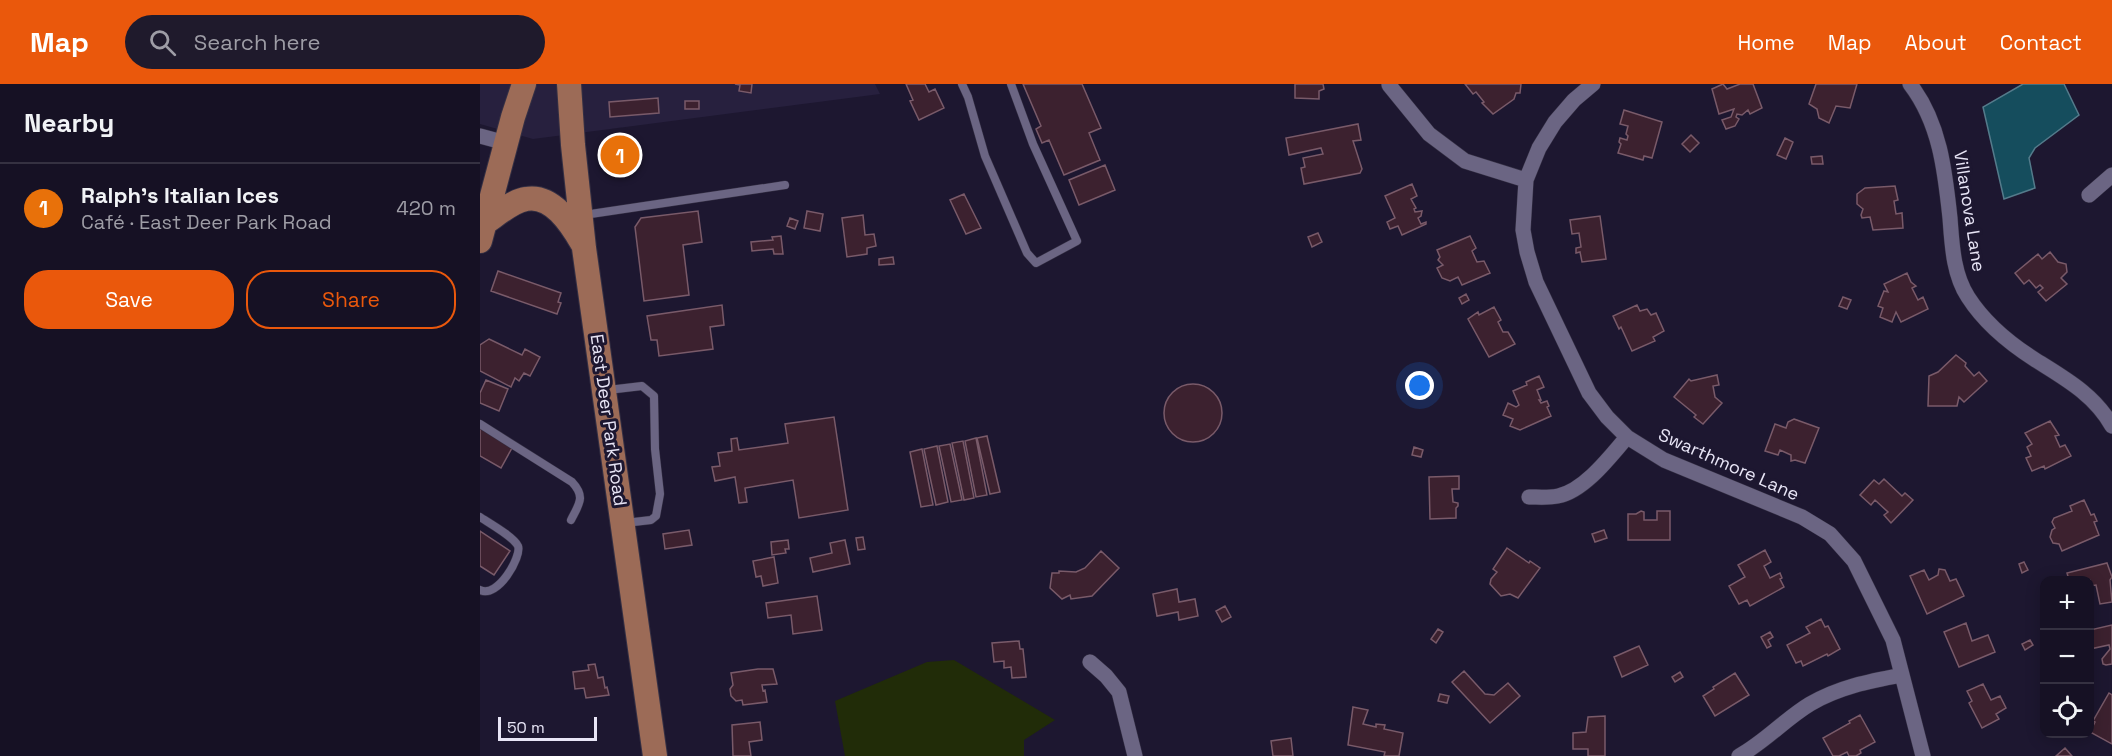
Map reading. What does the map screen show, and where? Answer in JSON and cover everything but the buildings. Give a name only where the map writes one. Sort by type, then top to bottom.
[{"type":"main road","points":[[483,232],[506,143],[525,84]]},
{"type":"main road","name":"East Deer Park Road","points":[[569,84],[584,248],[655,756]]},
{"type":"main road","points":[[483,232],[525,199],[539,199],[558,211],[572,225],[584,248]]},
{"type":"street","name":"Swarthmore Lane","points":[[1593,84],[1574,100],[1555,122],[1539,148],[1526,180],[1523,230],[1536,282],[1589,393],[1627,438],[1664,460],[1802,517],[1830,534],[1854,561],[1893,640],[1923,756]]},
{"type":"street","points":[[1389,85],[1429,134],[1465,161],[1526,180]]},
{"type":"street","name":"Villanova Lane","points":[[1917,86],[1939,143],[1946,174],[1952,248],[1958,274],[1967,296],[1984,318],[2006,339],[2087,394],[2106,415],[2112,426]]},
{"type":"street","points":[[480,136],[506,143]]},
{"type":"street","points":[[2089,195],[2112,175]]},
{"type":"street","points":[[1529,496],[1556,497],[1569,493],[1605,463],[1627,438]]},
{"type":"street","points":[[1090,662],[1119,692],[1135,756]]},
{"type":"street","points":[[1739,756],[1809,705],[1834,691],[1902,675]]},
{"type":"lane","points":[[962,84],[993,176],[1027,253],[1036,263],[1077,241],[1033,144],[1011,84]]},
{"type":"lane","points":[[580,215],[785,184]]},
{"type":"lane","points":[[604,390],[642,386],[654,396],[655,449],[660,494],[656,516],[651,520],[623,523]]},
{"type":"lane","points":[[480,424],[572,482],[579,490],[581,501],[571,520]]},
{"type":"lane","points":[[480,517],[518,544],[519,552],[498,587],[492,591],[480,590]]},
{"type":"shaded area","points":[[480,84],[875,84],[880,94],[533,139],[480,124]]},
{"type":"green space","points":[[954,660],[1055,720],[1024,740],[1024,756],[845,756],[835,701],[927,662]]},
{"type":"water","points":[[2023,84],[2064,84],[2079,115],[2035,148],[2029,158],[2035,188],[2004,199],[1983,107]]},
{"type":"place","name":"Ralph's Italian Ices","points":[[620,155]]}]
